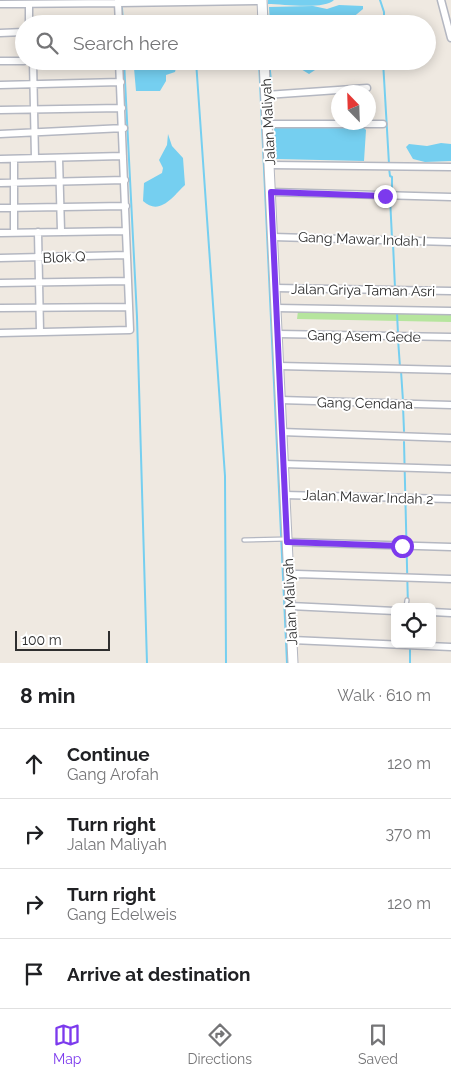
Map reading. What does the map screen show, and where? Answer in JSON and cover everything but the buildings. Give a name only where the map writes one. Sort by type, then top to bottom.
[{"type":"street","points":[[441,0],[448,19],[451,38]]},
{"type":"street","points":[[0,4],[262,1],[263,15]]},
{"type":"street","points":[[119,2],[119,15]]},
{"type":"street","points":[[29,4],[29,15]]},
{"type":"street","points":[[0,33],[15,32]]},
{"type":"street","points":[[0,61],[15,61]]},
{"type":"street","points":[[33,70],[35,158]]},
{"type":"street","points":[[0,333],[130,330],[120,70]]},
{"type":"street","name":"Jalan Maliyah","points":[[265,70],[273,165],[281,367],[281,432],[286,464],[286,541],[291,575],[294,639],[293,663]]},
{"type":"street","points":[[0,85],[121,82]]},
{"type":"street","points":[[266,95],[331,90]]},
{"type":"street","points":[[0,110],[122,108]]},
{"type":"street","points":[[270,124],[383,124]]},
{"type":"street","points":[[0,134],[124,128]]},
{"type":"street","points":[[0,159],[123,156]]},
{"type":"street","points":[[59,158],[61,231]]},
{"type":"street","points":[[14,160],[14,233]]},
{"type":"street","points":[[273,165],[451,167]]},
{"type":"street","points":[[0,183],[125,180]]},
{"type":"street","points":[[273,192],[451,197]]},
{"type":"street","points":[[0,208],[126,206]]},
{"type":"street","points":[[0,233],[126,231]]},
{"type":"street","points":[[38,232],[40,331]]},
{"type":"street","name":"Gang Mawar Indah I","points":[[275,237],[451,242]]},
{"type":"street","name":"Blok Q","points":[[0,258],[127,255]]},
{"type":"street","points":[[0,282],[128,280]]},
{"type":"street","name":"Jalan Griya Taman Asri","points":[[278,288],[451,291]]},
{"type":"street","points":[[0,308],[129,307]]},
{"type":"street","points":[[279,308],[451,310]]},
{"type":"street","name":"Gang Asem Gede","points":[[280,336],[451,337]]},
{"type":"street","name":"Gang Asem Gede","points":[[398,338],[451,341]]},
{"type":"street","points":[[281,367],[451,370]]},
{"type":"street","name":"Gang Cendana","points":[[282,401],[451,405]]},
{"type":"street","points":[[281,432],[451,438]]},
{"type":"street","points":[[286,464],[451,468]]},
{"type":"street","name":"Jalan Mawar Indah 2","points":[[287,495],[451,499]]},
{"type":"street","points":[[286,541],[451,547]]},
{"type":"street","points":[[291,575],[451,581]]},
{"type":"street","points":[[292,607],[391,611]]},
{"type":"street","points":[[436,612],[451,613]]},
{"type":"street","points":[[294,639],[391,642]]},
{"type":"street","points":[[294,639],[391,644]]},
{"type":"street","points":[[436,644],[451,646]]},
{"type":"street","points":[[436,646],[451,646]]},
{"type":"lane","points":[[244,540],[286,541]]},
{"type":"green space","points":[[298,311],[451,312],[451,322],[297,319]]},
{"type":"water","points":[[268,0],[334,0],[322,5],[303,6],[268,4]]},
{"type":"water","points":[[339,5],[363,6],[363,9],[356,15],[269,15],[269,7],[313,6],[327,9]]},
{"type":"water","points":[[134,70],[176,70],[175,72],[166,75],[166,81],[160,91],[136,91]]},
{"type":"water","points":[[302,70],[315,70],[309,74]]},
{"type":"water","points":[[331,126],[331,130],[366,130],[364,161],[276,159],[274,127]]},
{"type":"water","points":[[168,134],[172,146],[183,158],[185,185],[166,203],[155,207],[143,201],[144,183],[162,173],[163,168],[159,160],[167,145]]},
{"type":"water","points":[[441,143],[451,144],[451,161],[425,162],[413,159],[406,147],[409,144],[427,146]]},
{"type":"waterway","points":[[266,0],[267,15]]},
{"type":"waterway","points":[[380,0],[384,15]]},
{"type":"waterway","points":[[122,8],[122,15]]},
{"type":"waterway","points":[[124,70],[137,317],[147,663]]},
{"type":"waterway","points":[[197,70],[225,476],[226,663]]},
{"type":"waterway","points":[[259,70],[287,663]]},
{"type":"waterway","points":[[270,70],[272,91]]},
{"type":"waterway","points":[[384,70],[389,164]]},
{"type":"waterway","points":[[271,100],[271,122]]},
{"type":"waterway","points":[[272,142],[273,162]]},
{"type":"waterway","points":[[389,168],[390,176],[392,177],[392,192],[390,193]]},
{"type":"waterway","points":[[390,198],[392,238]]},
{"type":"waterway","points":[[393,243],[395,288]]},
{"type":"waterway","points":[[397,313],[398,334]]},
{"type":"waterway","points":[[398,339],[400,367]]},
{"type":"waterway","points":[[401,371],[403,401]]},
{"type":"waterway","points":[[403,406],[404,431]]},
{"type":"waterway","points":[[404,442],[408,603]]},
{"type":"waterway","points":[[410,648],[410,663]]},
{"type":"route","points":[[385,196],[271,192],[281,432],[287,542],[402,546]]}]
